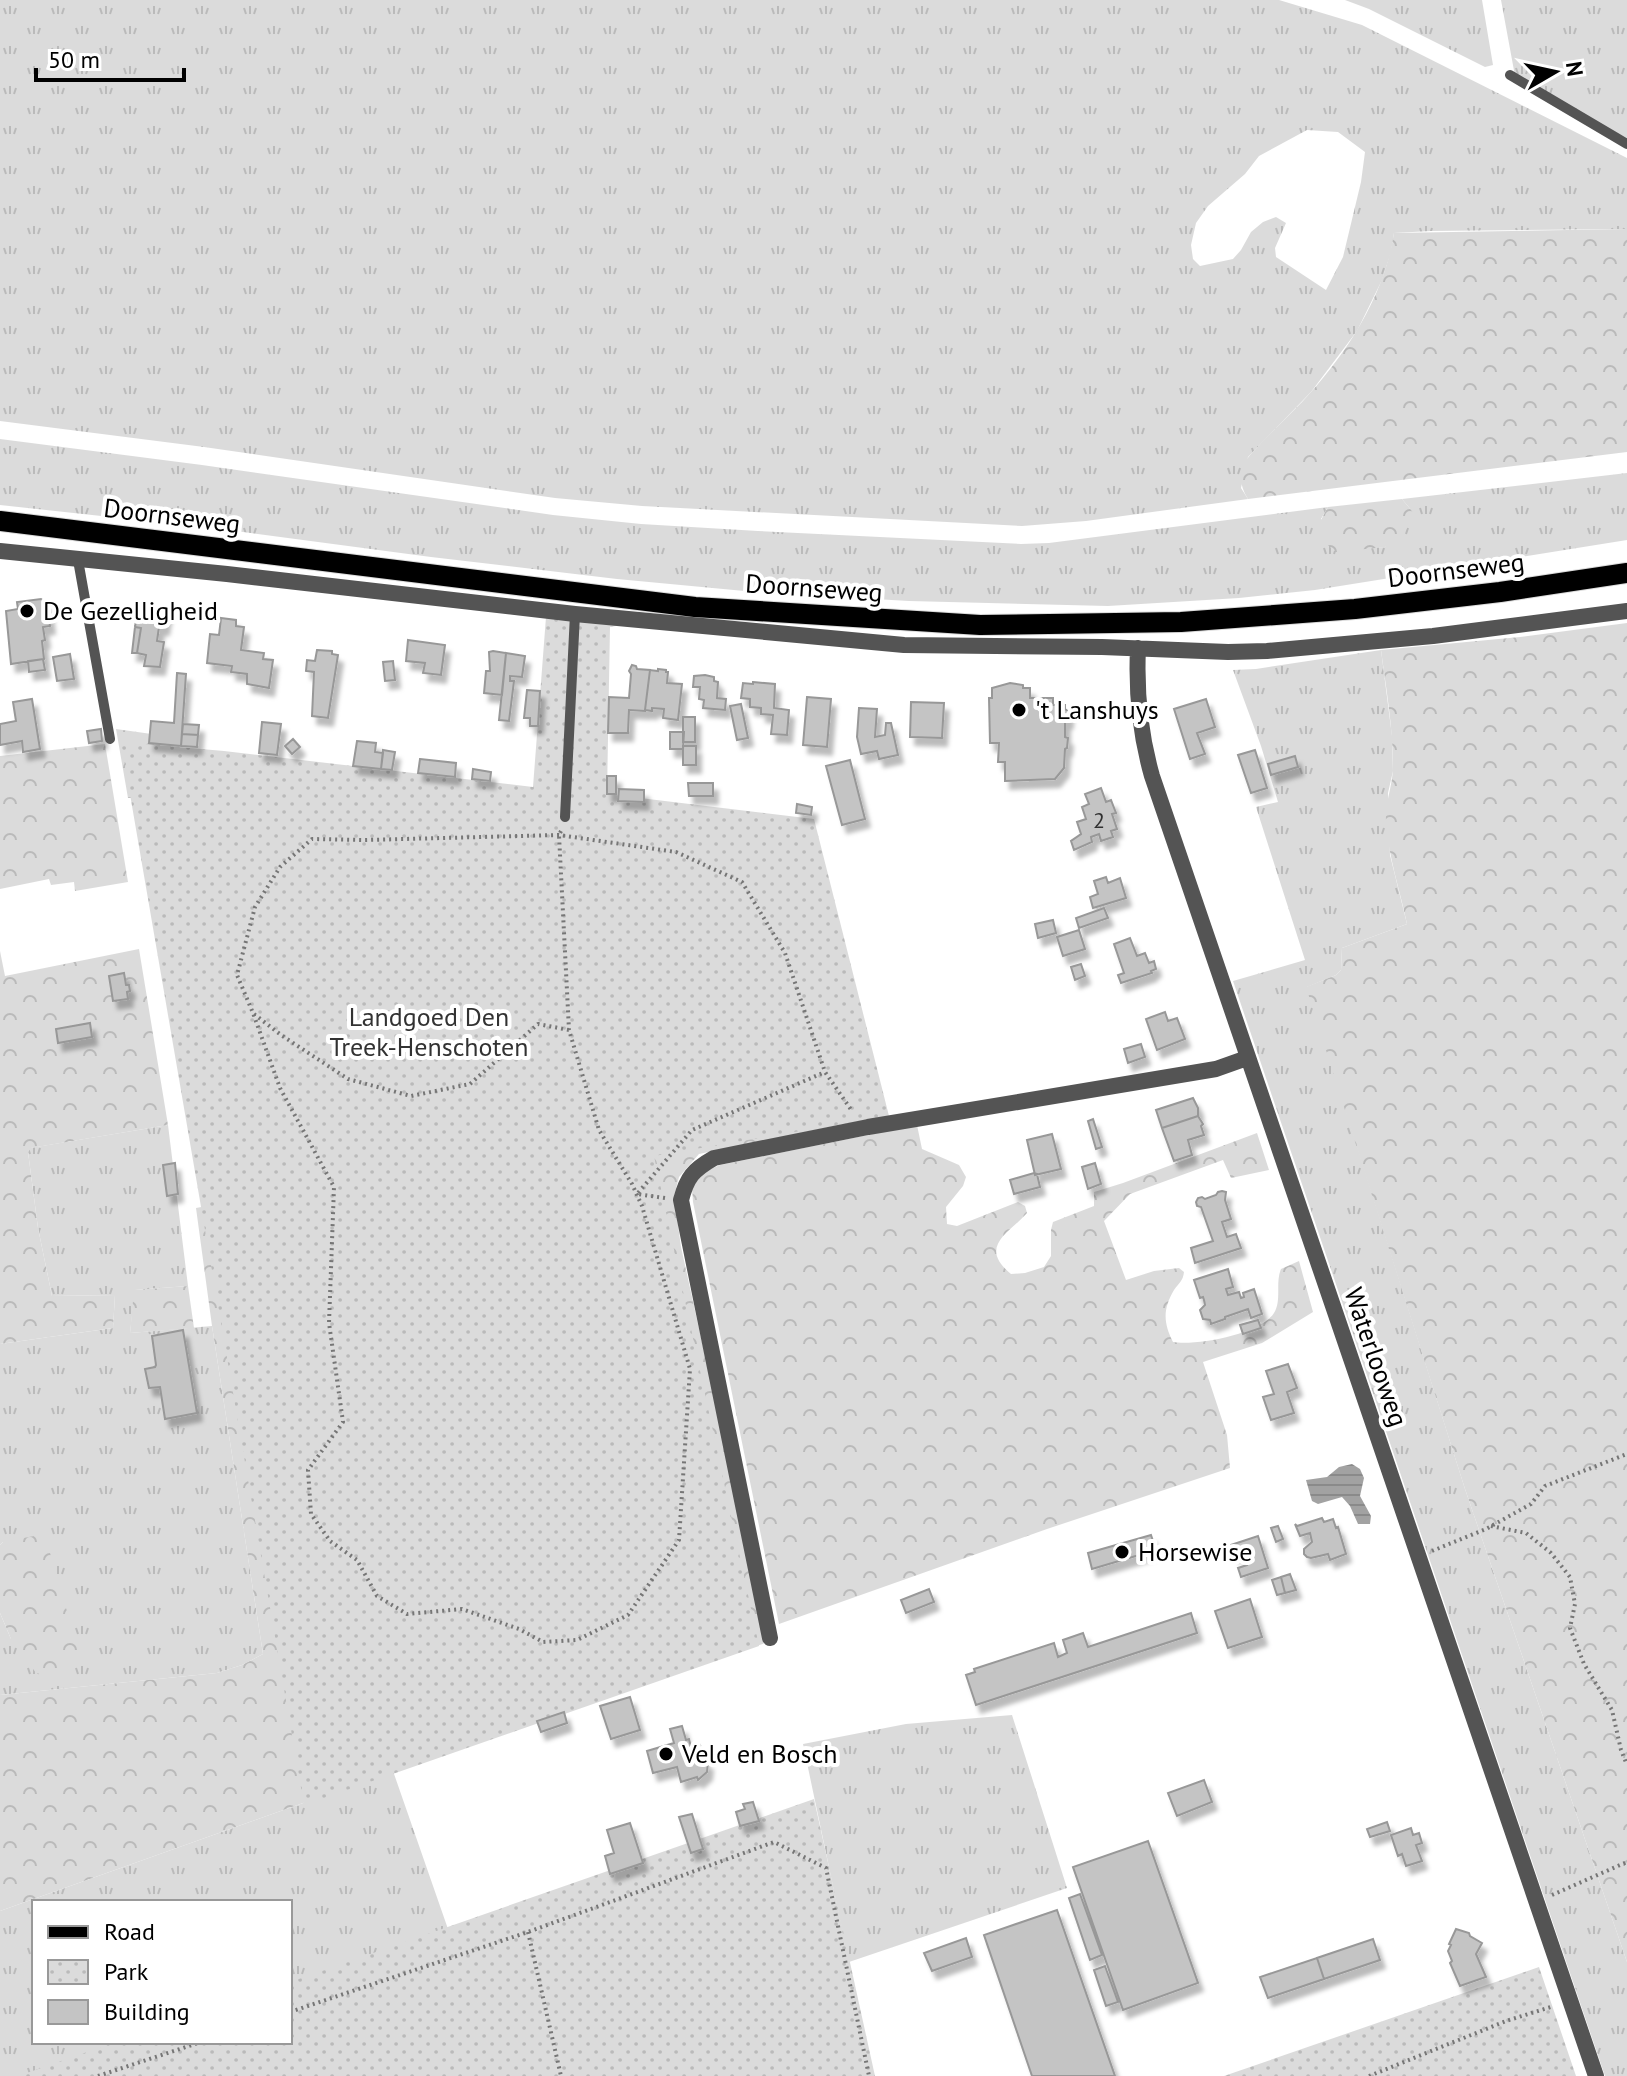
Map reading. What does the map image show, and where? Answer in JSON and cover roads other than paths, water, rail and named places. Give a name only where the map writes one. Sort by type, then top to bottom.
[{"type":"main road","name":"Doornseweg","points":[[0,521],[695,607],[980,625],[1181,622],[1355,609],[1627,573]]},
{"type":"street","name":"Doornseweg","points":[[0,551],[575,614],[904,645],[1228,652],[1300,649],[1433,636],[1627,611]]},
{"type":"street","name":"Waterlooweg","points":[[1138,648],[1137,687],[1146,757],[1596,2076]]},
{"type":"street","points":[[770,1638],[681,1200],[686,1181],[700,1166],[714,1158],[868,1127],[1216,1069],[1247,1058]]},
{"type":"lane","points":[[1510,75],[1627,144]]},
{"type":"lane","points":[[78,560],[110,739]]},
{"type":"lane","points":[[565,817],[575,614]]},
{"type":"place","name":"De Gezelligheid","points":[[27,611]]},
{"type":"place","name":"'t Lanshuys","points":[[1019,710]]},
{"type":"place","name":"Horsewise","points":[[1122,1552]]},
{"type":"place","name":"Veld en Bosch","points":[[666,1754]]},
{"type":"park label","name":"Landgoed Den Treek-Henschoten","points":[[429,1032]]}]
